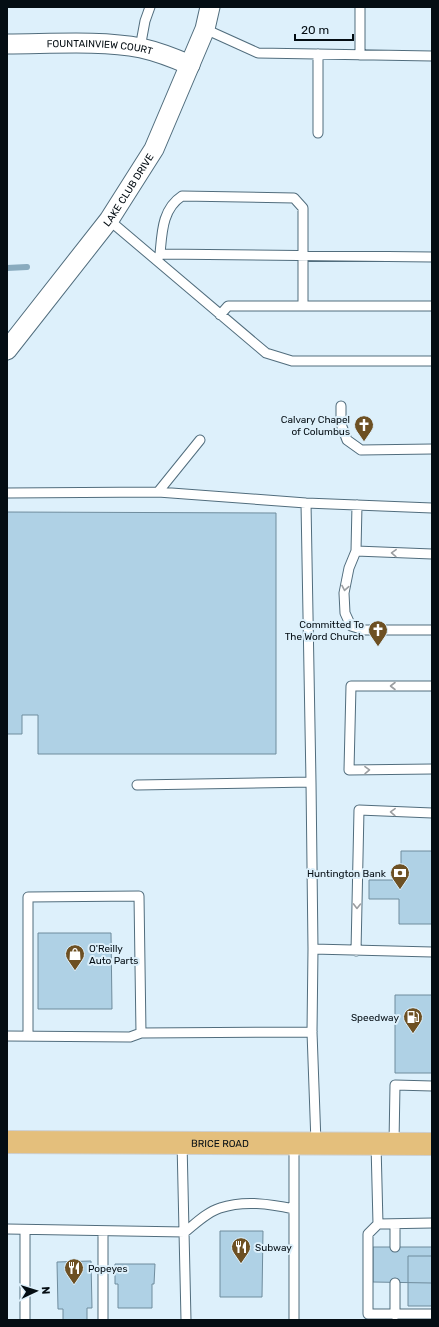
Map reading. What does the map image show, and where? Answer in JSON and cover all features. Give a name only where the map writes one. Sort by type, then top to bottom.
[{"type":"main road","name":"BRICE ROAD","points":[[7,1142],[432,1144]]},
{"type":"street","name":"LAKE CLUB DRIVE","points":[[7,350],[109,220],[154,149],[205,29],[210,7]]},
{"type":"street","name":"FOUNTAINVIEW COURT","points":[[7,44],[107,45],[140,48],[165,54],[190,65]]},
{"type":"lane","points":[[140,48],[145,22],[150,7]]},
{"type":"lane","points":[[360,7],[360,55]]},
{"type":"lane","points":[[205,29],[258,53],[432,56]]},
{"type":"lane","points":[[318,54],[318,133]]},
{"type":"lane","points":[[158,257],[162,226],[166,214],[176,200],[182,196],[294,198],[303,208],[303,305]]},
{"type":"lane","points":[[109,220],[158,257],[220,314],[266,353],[292,361],[432,361]]},
{"type":"lane","points":[[158,257],[432,257]]},
{"type":"lane","points":[[220,314],[228,306],[432,306]]},
{"type":"lane","points":[[341,406],[341,424],[347,440],[361,450],[432,450]]},
{"type":"lane","points":[[158,492],[200,440]]},
{"type":"lane","points":[[7,493],[158,492],[306,503],[432,508]]},
{"type":"lane","points":[[306,503],[313,949],[312,1032],[316,1143]]},
{"type":"lane","points":[[357,505],[356,551],[349,568],[344,592],[345,612],[352,626],[364,630],[432,630]]},
{"type":"lane","points":[[356,551],[432,554]]},
{"type":"lane","points":[[432,686],[351,686],[349,770],[432,769]]},
{"type":"lane","points":[[136,785],[311,782]]},
{"type":"lane","points":[[356,951],[359,810],[432,813]]},
{"type":"lane","points":[[28,1036],[28,897],[138,896],[141,1033]]},
{"type":"lane","points":[[313,949],[432,952]]},
{"type":"lane","points":[[7,1036],[130,1037],[141,1033],[312,1032]]},
{"type":"lane","points":[[432,1086],[395,1085],[385,1143],[378,1224],[368,1234],[368,1314],[432,1314]]},
{"type":"lane","points":[[182,1142],[186,1320]]},
{"type":"lane","points":[[294,1143],[294,1320]]},
{"type":"lane","points":[[7,1229],[184,1232],[203,1217],[220,1208],[243,1204],[268,1204],[294,1209]]},
{"type":"lane","points":[[378,1224],[432,1223]]},
{"type":"lane","points":[[395,1224],[395,1247]]},
{"type":"lane","points":[[25,1230],[25,1320]]},
{"type":"lane","points":[[103,1231],[103,1320]]},
{"type":"lane","points":[[395,1282],[396,1315]]},
{"type":"building","points":[[7,512],[276,513],[276,754],[38,754],[38,715],[22,715],[22,734],[7,734]]},
{"type":"building","name":"Huntington Bank","points":[[401,851],[432,851],[432,924],[399,924],[399,899],[369,899],[369,880],[401,880]]},
{"type":"building","name":"O'Reilly Auto Parts","points":[[38,933],[111,933],[112,1009],[38,1009]]},
{"type":"building","name":"Speedway","points":[[395,995],[432,995],[432,1073],[395,1073]]},
{"type":"building","name":"Subway","points":[[220,1231],[263,1231],[262,1297],[220,1297]]},
{"type":"building","points":[[373,1247],[432,1247],[432,1283],[373,1282]]},
{"type":"building","points":[[408,1256],[432,1256],[432,1306],[408,1306]]},
{"type":"building","name":"Popeyes","points":[[91,1261],[92,1308],[87,1308],[87,1320],[63,1320],[63,1309],[58,1309],[57,1262]]},
{"type":"building","points":[[115,1264],[155,1264],[154,1284],[152,1284],[152,1308],[118,1308],[118,1284],[115,1284]]},
{"type":"waterway","points":[[7,268],[27,267]]},
{"type":"place","name":"Calvary Chapel of Columbus","points":[[364,442]]},
{"type":"place","name":"Committed To The Word Church","points":[[378,647]]},
{"type":"place","name":"Huntington Bank","points":[[400,890]]},
{"type":"place","name":"O'Reilly Auto Parts","points":[[75,971]]},
{"type":"place","name":"Speedway","points":[[413,1034]]},
{"type":"place","name":"Subway","points":[[241,1264]]},
{"type":"place","name":"Popeyes","points":[[74,1285]]}]
